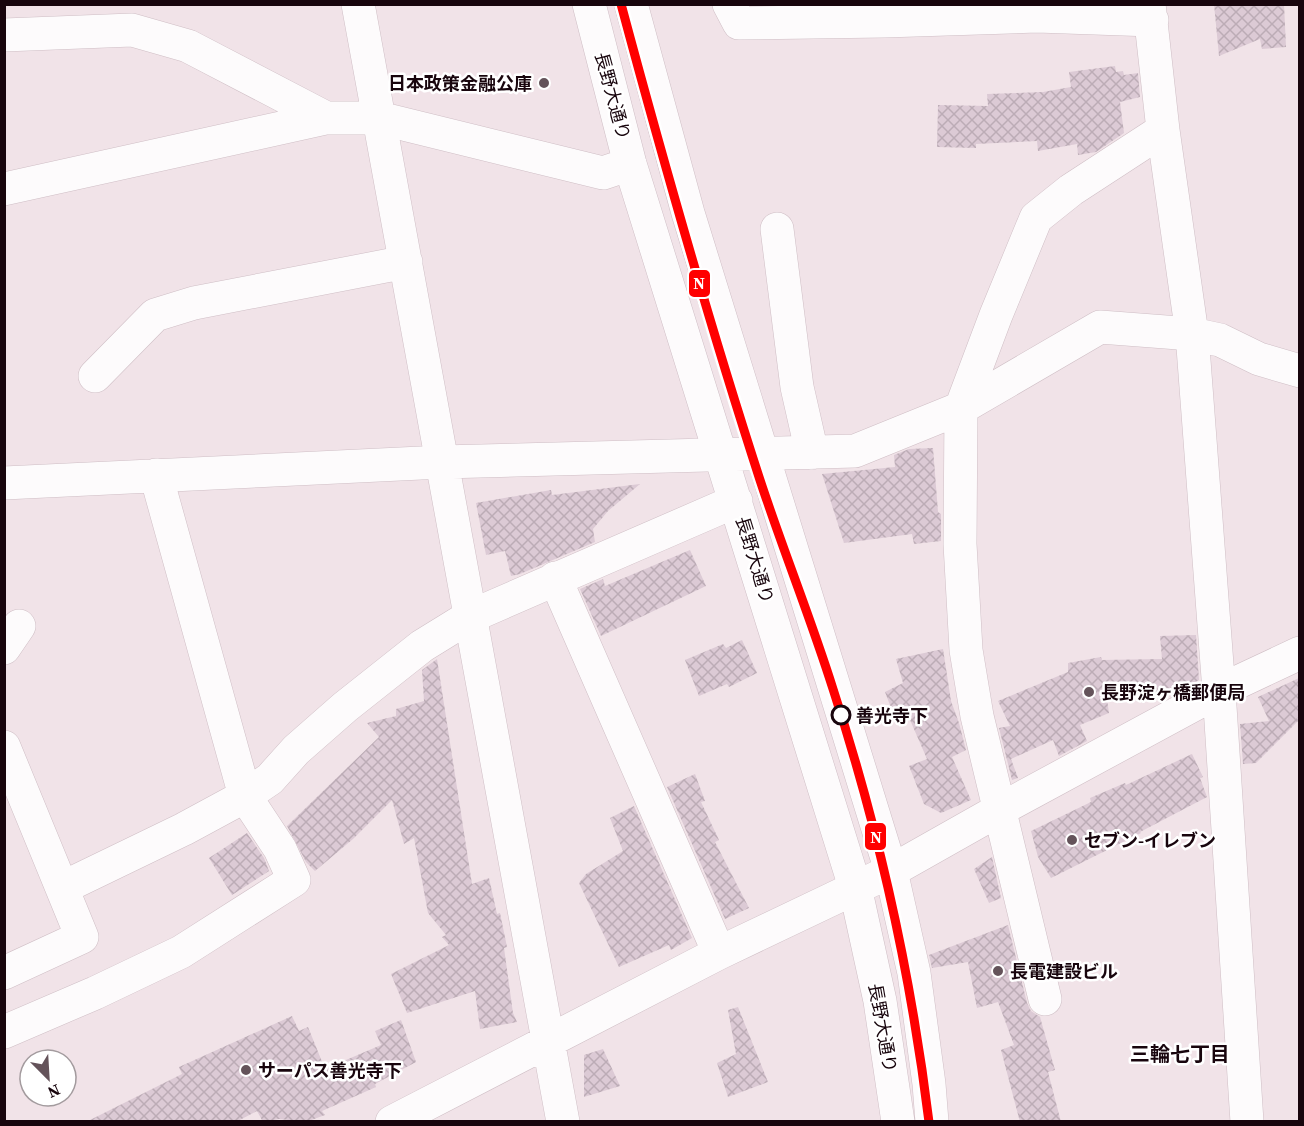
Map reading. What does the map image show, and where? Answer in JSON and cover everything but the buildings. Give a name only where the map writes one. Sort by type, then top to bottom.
[{"type":"street","points":[[358,4],[563,1122]]},
{"type":"street","name":"長野大通り","points":[[589,4],[630,164],[855,887],[880,1001],[898,1122]]},
{"type":"street","name":"長野大通り","points":[[631,4],[688,213],[891,871],[914,973],[932,1122]]},
{"type":"street","points":[[729,4],[739,23],[885,21],[1150,12],[1163,130],[1192,334],[1219,691],[1247,1122]]},
{"type":"street","points":[[4,35],[132,30],[188,46],[327,118]]},
{"type":"street","points":[[4,189],[327,118],[380,118],[603,173],[630,164]]},
{"type":"street","points":[[1045,999],[976,716],[966,650],[960,544],[961,408],[1036,218],[1071,190],[1163,130]]},
{"type":"street","points":[[777,229],[797,387],[812,453]]},
{"type":"street","points":[[95,376],[155,315],[194,303],[406,262]]},
{"type":"street","points":[[4,483],[442,462],[855,451],[961,408],[1100,327],[1192,334],[1220,340],[1259,359],[1299,371]]},
{"type":"street","points":[[4,1032],[95,993],[181,952],[294,880],[280,849],[245,796],[156,475]]},
{"type":"street","points":[[62,888],[184,829],[245,796],[270,779],[296,750],[345,707],[422,646],[469,616],[736,501]]},
{"type":"street","points":[[555,578],[718,953]]},
{"type":"street","points":[[392,1122],[718,953],[891,871],[1219,691],[1299,653]]},
{"type":"street","points":[[4,747],[82,937],[4,973]]},
{"type":"transit line","name":"N","points":[[621,4],[670,184],[741,421],[824,663],[865,795],[903,958],[929,1122]]},
{"type":"place","name":"日本政策金融公庫","points":[[544,83]]},
{"type":"place","name":"長野淀ヶ橋郵便局","points":[[1089,692]]},
{"type":"place","name":"善光寺下","points":[[841,715]]},
{"type":"place","name":"セブン-イレブン","points":[[1072,840]]},
{"type":"place","name":"長電建設ビル","points":[[998,971]]},
{"type":"place","name":"サーパス善光寺下","points":[[246,1070]]},
{"type":"district","name":"三輪七丁目","points":[[1180,1054]]}]
